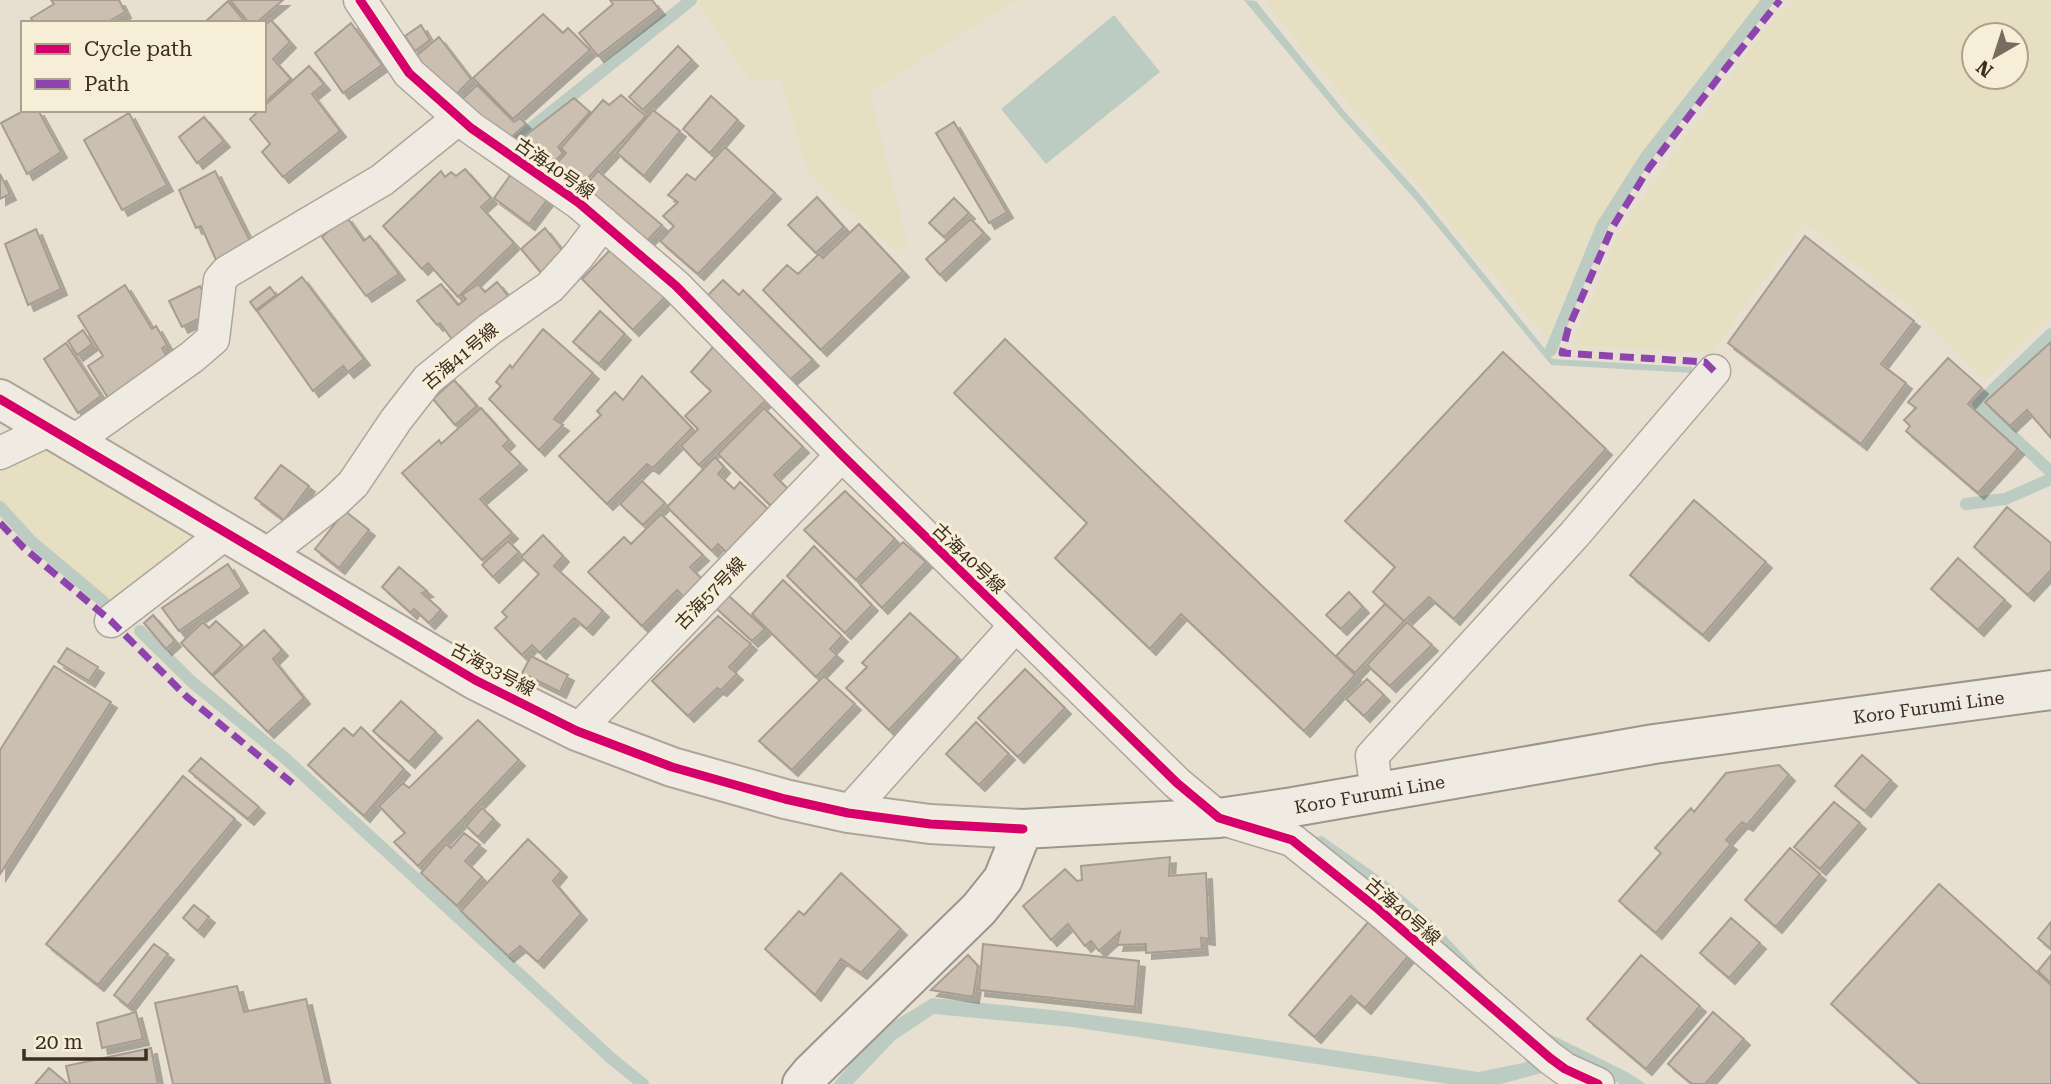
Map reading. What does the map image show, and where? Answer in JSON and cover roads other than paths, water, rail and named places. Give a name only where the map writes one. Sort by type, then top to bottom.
[{"type":"main road","name":"古海33号線","points":[[0,399],[475,680],[577,731],[672,767],[785,799],[848,813],[930,824],[1023,829]]},
{"type":"main road","name":"Koro Furumi Line","points":[[1023,829],[1219,818],[1654,744],[2051,690]]},
{"type":"main road","points":[[802,1084],[820,1063],[979,909],[1003,879],[1023,829]]},
{"type":"street","name":"古海40号線","points":[[360,0],[409,73],[471,128],[579,203],[676,286],[842,455],[1177,783],[1219,818],[1292,840],[1378,909],[1550,1059],[1598,1084]]},
{"type":"street","points":[[0,453],[62,436],[192,357],[213,339],[220,280],[227,272],[382,180],[459,118]]},
{"type":"street","name":"古海41号線","points":[[266,555],[353,484],[396,420],[428,379],[490,329],[550,287],[603,223]]},
{"type":"street","points":[[1377,793],[1372,755],[1574,535],[1714,371]]},
{"type":"street","name":"古海57号線","points":[[577,731],[842,455]]},
{"type":"street","points":[[111,621],[227,533]]},
{"type":"street","points":[[848,813],[1016,625]]},
{"type":"waterway","points":[[509,146],[691,0]]},
{"type":"waterway","points":[[1551,350],[1602,226],[1646,157],[1768,0]]},
{"type":"waterway","points":[[2051,334],[1978,404],[2051,472]]},
{"type":"waterway","points":[[1966,504],[2005,499],[2051,479]]},
{"type":"waterway","points":[[0,507],[31,541],[104,602]]},
{"type":"waterway","points":[[140,631],[192,682],[286,759],[612,1059],[643,1084]]}]
